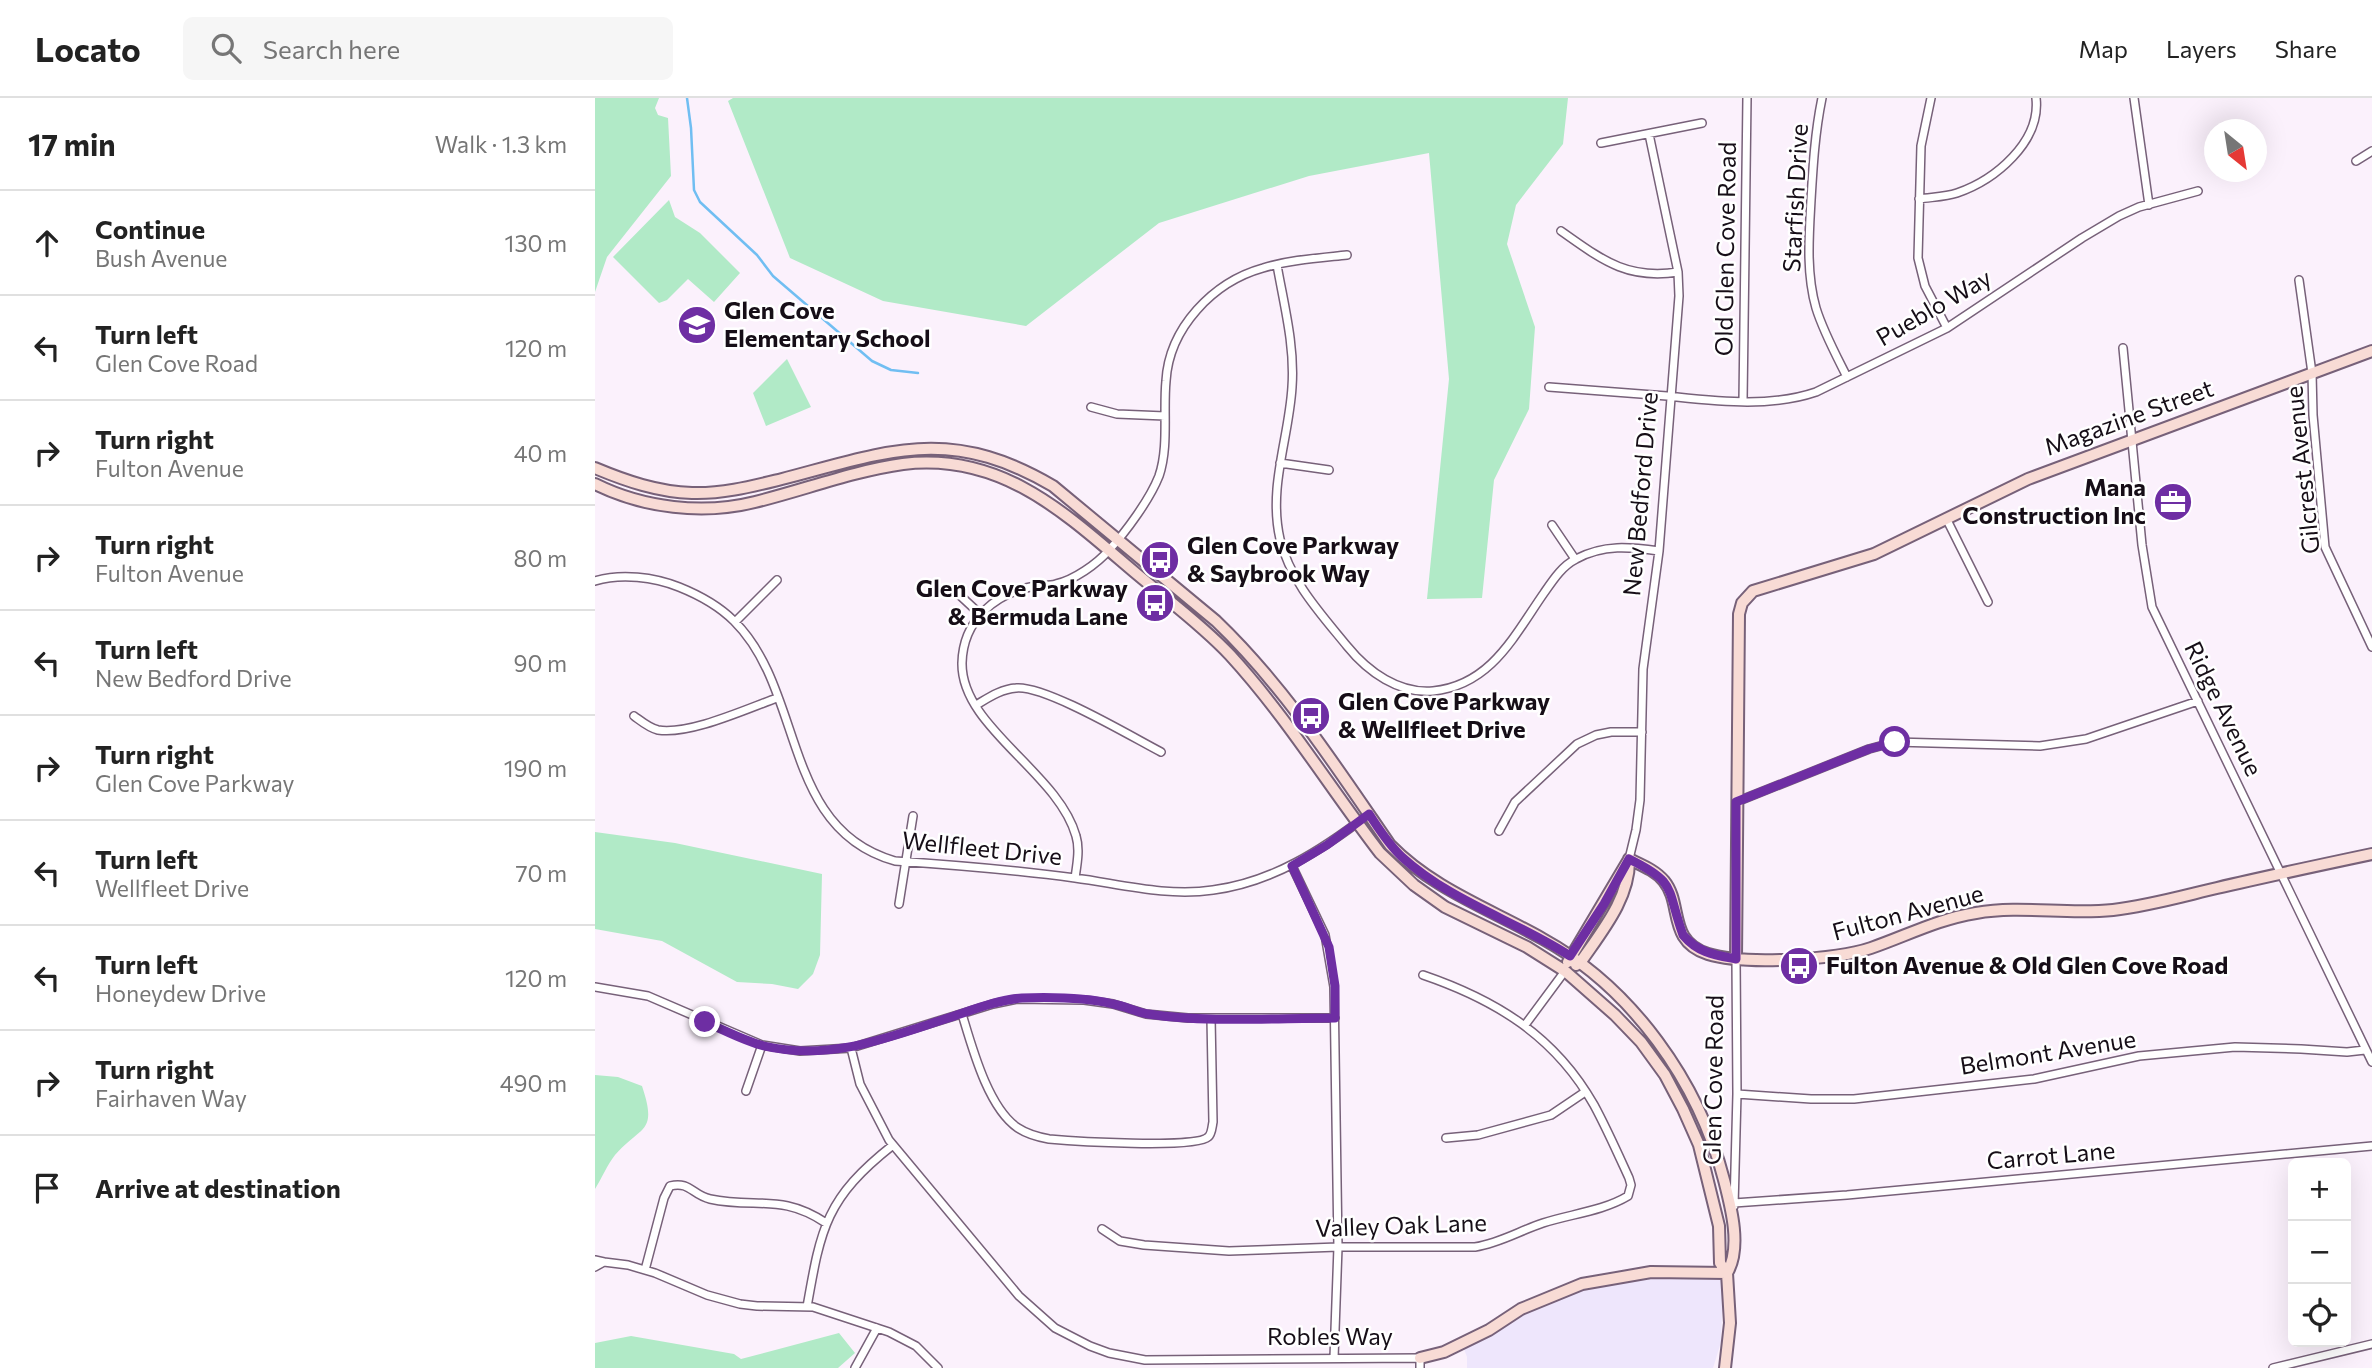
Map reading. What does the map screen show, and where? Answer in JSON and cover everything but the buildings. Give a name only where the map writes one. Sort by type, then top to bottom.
[{"type":"main road","name":"Magazine Street","points":[[1748,594],[1769,585],[1874,554],[2028,479],[2372,351]]},
{"type":"main road","points":[[595,468],[632,483],[694,493],[750,487],[880,453],[942,448],[973,452],[1017,467],[1053,486],[1216,621],[1244,648],[1305,725],[1390,845],[1451,892],[1545,940],[1575,959],[1619,997],[1652,1032],[1679,1074],[1706,1130],[1728,1195],[1733,1234]]},
{"type":"main road","name":"Glen Cove Road","points":[[595,484],[621,496],[691,509],[751,503],[903,464],[935,463],[969,467],[1005,478],[1037,494],[1109,551],[1229,654],[1260,690],[1380,853],[1414,885],[1445,906],[1527,947],[1565,971],[1641,1042],[1665,1075],[1699,1145],[1719,1226],[1720,1263],[1727,1273],[1730,1323],[1725,1368]]},
{"type":"main road","name":"Glen Cove Road","points":[[1736,959],[1739,614],[1748,594]]},
{"type":"main road","name":"Fulton Avenue","points":[[1629,859],[1663,878],[1669,887],[1683,935],[1688,942],[1710,955],[1736,959],[1846,955],[1884,944],[1935,923],[1973,913],[2008,909],[2115,909],[2372,854]]},
{"type":"main road","name":"New Bedford Drive","points":[[1565,971],[1616,911],[1629,875],[1629,859]]},
{"type":"main road","name":"Glen Cove Road","points":[[1727,1273],[1734,1261],[1733,1234]]},
{"type":"main road","name":"Robles Way","points":[[1420,1363],[1489,1330],[1521,1308],[1582,1284],[1651,1272],[1727,1273]]},
{"type":"street","name":"Old Glen Cove Road","points":[[1743,401],[1747,98]]},
{"type":"street","name":"Starfish Drive","points":[[1822,98],[1813,169],[1810,270],[1817,311],[1847,377]]},
{"type":"street","points":[[1931,98],[1921,146],[1918,258],[1920,274],[1947,328]]},
{"type":"street","points":[[1919,199],[1953,194],[1999,169],[2015,155],[2027,139],[2033,125],[2036,98]]},
{"type":"street","points":[[2134,98],[2148,205]]},
{"type":"street","points":[[1601,143],[1702,123]]},
{"type":"street","name":"New Bedford Drive","points":[[1629,859],[1640,800],[1643,668],[1659,551],[1679,296],[1678,272],[1649,134]]},
{"type":"street","points":[[2356,161],[2372,151]]},
{"type":"street","name":"Pueblo Way","points":[[1549,387],[1743,401],[1800,397],[1947,328],[2119,216],[2198,191]]},
{"type":"street","points":[[1561,231],[1594,254],[1629,272],[1678,272]]},
{"type":"street","points":[[1075,878],[1077,838],[1057,798],[1003,739],[968,693],[962,666],[968,633],[985,608],[1009,593],[1056,584],[1075,577],[1109,551],[1142,508],[1160,473],[1169,362],[1188,321],[1200,307],[1226,285],[1264,267],[1347,255]]},
{"type":"street","points":[[1277,265],[1293,375],[1276,499],[1280,542],[1295,577],[1314,606],[1368,668],[1392,684],[1419,692],[1444,690],[1474,679],[1503,652],[1551,582],[1575,559],[1612,547],[1659,551]]},
{"type":"street","name":"Gilcrest Avenue","points":[[2299,280],[2312,373],[2313,415],[2325,547],[2372,648]]},
{"type":"street","name":"Ridge Avenue","points":[[2123,348],[2149,593],[2157,619],[2372,1062]]},
{"type":"street","points":[[1091,407],[1117,414],[1165,416]]},
{"type":"street","points":[[1280,463],[1329,470]]},
{"type":"street","points":[[1946,518],[1988,602]]},
{"type":"street","points":[[1552,525],[1575,559]]},
{"type":"street","name":"Wellfleet Drive","points":[[595,581],[645,578],[667,582],[712,603],[735,622],[762,662],[815,795],[832,823],[853,843],[895,861],[1075,878],[1155,890],[1197,892],[1252,880],[1292,866],[1327,845],[1369,814]]},
{"type":"street","points":[[735,622],[777,580]]},
{"type":"street","points":[[953,589],[980,614]]},
{"type":"street","points":[[976,705],[996,693],[1017,688],[1032,690],[1105,722],[1161,752]]},
{"type":"street","points":[[634,716],[660,730],[682,729],[777,698]]},
{"type":"street","points":[[1736,802],[1869,749],[1895,742],[2013,747],[2053,745],[2086,738],[2198,701]]},
{"type":"street","points":[[1499,831],[1515,802],[1577,744],[1596,735],[1611,732],[1642,732]]},
{"type":"street","points":[[899,904],[913,816]]},
{"type":"street","points":[[1292,866],[1329,947],[1335,986],[1338,1247],[1334,1358]]},
{"type":"street","name":"Glen Cove Road","points":[[1733,1234],[1737,1094],[1736,959]]},
{"type":"street","name":"New Bedford Drive","points":[[1525,1025],[1565,971]]},
{"type":"street","name":"Valley Oak Lane","points":[[1102,1229],[1120,1241],[1229,1251],[1338,1247],[1475,1247],[1494,1244],[1541,1224],[1628,1196],[1631,1192],[1629,1178],[1593,1104],[1563,1061],[1525,1025],[1503,1009],[1423,975]]},
{"type":"street","points":[[595,987],[648,996],[762,1045],[800,1051],[851,1048],[1018,999],[1050,998],[1113,1004],[1146,1014],[1211,1018],[1335,1018]]},
{"type":"street","points":[[962,1014],[975,1059],[993,1098],[1016,1127],[1049,1139],[1169,1143],[1202,1140],[1208,1138],[1211,1133],[1211,1018]]},
{"type":"street","points":[[746,1091],[762,1045]]},
{"type":"street","name":"Belmont Avenue","points":[[1737,1094],[1854,1099],[2033,1079],[2139,1056],[2246,1047],[2338,1052],[2365,1050]]},
{"type":"street","name":"Robles Way","points":[[851,1048],[860,1084],[893,1145],[1019,1296],[1055,1328],[1090,1346],[1136,1358],[1334,1358],[1420,1363]]},
{"type":"street","points":[[1446,1139],[1478,1135],[1551,1115],[1585,1092]]},
{"type":"street","points":[[807,1307],[816,1255],[826,1223],[837,1201],[853,1179],[893,1145]]},
{"type":"street","name":"Carrot Lane","points":[[1734,1203],[2372,1146]]},
{"type":"street","points":[[645,1270],[664,1198],[670,1186],[685,1185],[702,1197],[727,1202],[775,1203],[796,1207],[826,1223]]},
{"type":"street","points":[[595,1260],[645,1270],[707,1295],[740,1304],[757,1307],[807,1307],[877,1328],[916,1346],[939,1368]]},
{"type":"street","points":[[595,1267],[604,1262]]},
{"type":"street","points":[[855,1368],[877,1328]]},
{"type":"street","points":[[2273,1368],[2372,1344]]},
{"type":"street","points":[[1133,1368],[1136,1358]]},
{"type":"shaded area","points":[[1640,1277],[1723,1279],[1721,1342],[1713,1368],[1467,1368],[1464,1349],[1519,1316],[1584,1286]]},
{"type":"green space","points":[[595,98],[659,98],[655,108],[658,115],[668,118],[671,176],[607,257],[595,292]]},
{"type":"green space","points":[[733,98],[1568,98],[1563,144],[1516,205],[1507,244],[1535,327],[1529,409],[1494,480],[1482,598],[1427,599],[1449,379],[1429,153],[1309,176],[1159,223],[1026,326],[883,301],[790,258],[728,101]]},
{"type":"green space","points":[[669,200],[675,217],[700,233],[740,273],[714,302],[688,279],[667,300],[659,303],[613,257]]},
{"type":"green space","points":[[787,359],[811,407],[766,426],[753,393]]},
{"type":"green space","points":[[595,832],[675,843],[822,874],[820,955],[813,974],[798,989],[737,982],[662,941],[595,929]]},
{"type":"green space","points":[[595,1075],[618,1077],[642,1086],[648,1113],[644,1127],[615,1155],[595,1189]]},
{"type":"green space","points":[[839,1333],[855,1353],[838,1368],[595,1368],[595,1343],[631,1336],[734,1354],[741,1359]]},
{"type":"waterway","points":[[687,98],[694,190],[700,202],[757,255],[773,276],[872,361],[891,370],[918,373]]},
{"type":"place","name":"Glen Cove Elementary School","points":[[697,325]]},
{"type":"place","name":"Mana Construction Inc","points":[[2173,502]]},
{"type":"place","name":"Glen Cove Parkway & Saybrook Way","points":[[1160,560]]},
{"type":"place","name":"Glen Cove Parkway & Bermuda Lane","points":[[1155,603]]},
{"type":"place","name":"Glen Cove Parkway & Wellfleet Drive","points":[[1311,716]]},
{"type":"place","name":"Fulton Avenue & Old Glen Cove Road","points":[[1799,966]]},
{"type":"route","points":[[705,1022],[762,1045],[800,1051],[821,1051],[841,1050],[884,1039],[993,1004],[1018,999],[1084,1000],[1113,1004],[1146,1014],[1188,1018],[1335,1018],[1335,986],[1329,947],[1292,866],[1327,845],[1369,814],[1390,845],[1423,873],[1451,892],[1545,940],[1570,956],[1629,859],[1663,878],[1669,887],[1674,911],[1688,942],[1710,955],[1736,959],[1736,802],[1869,749],[1895,742]]}]
